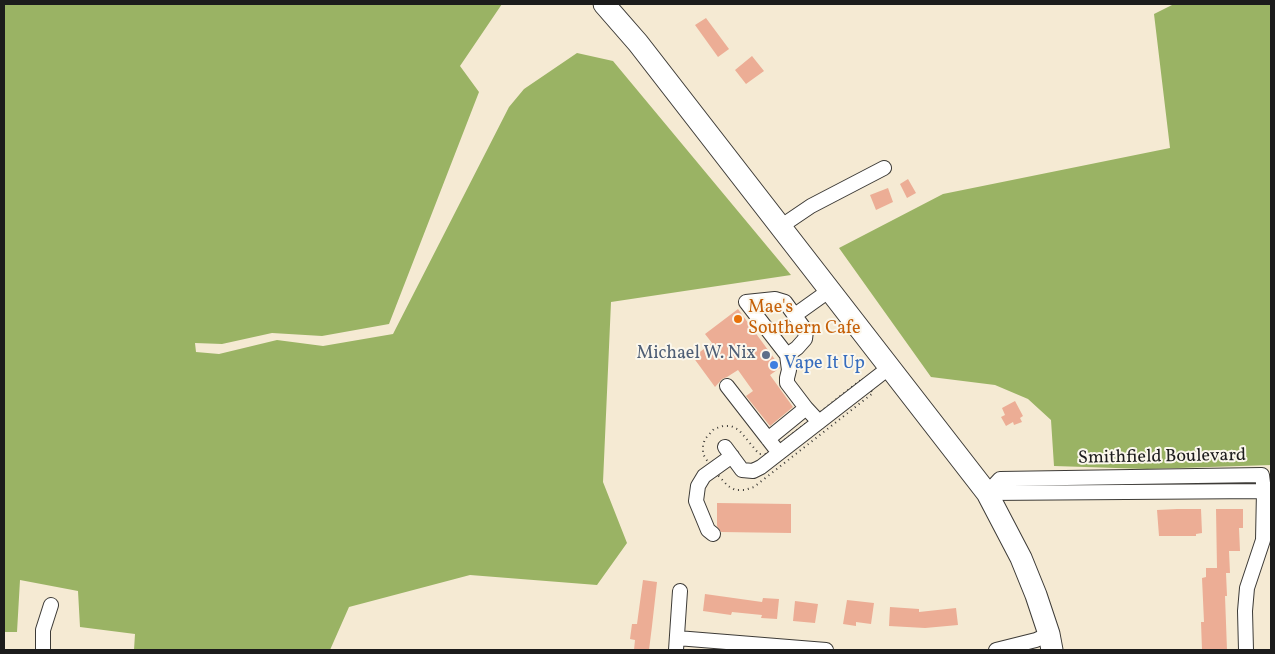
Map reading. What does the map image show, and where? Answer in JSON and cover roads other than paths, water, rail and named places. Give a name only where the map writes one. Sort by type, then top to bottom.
[{"type":"highway","points":[[611,6],[987,493],[1021,558],[1036,595],[1050,642]]},
{"type":"street","points":[[780,227],[810,206],[884,168]]},
{"type":"street","points":[[795,315],[830,290]]},
{"type":"street","points":[[787,355],[805,339],[806,331],[785,302],[775,299],[746,302],[787,355],[789,370],[786,378],[788,383],[819,422]]},
{"type":"street","points":[[714,534],[708,530],[696,501],[698,486],[704,476],[729,452],[742,470],[754,470],[761,467],[890,367]]},
{"type":"street","points":[[727,386],[779,453]]},
{"type":"street","points":[[768,439],[806,408]]},
{"type":"street","name":"Smithfield Boulevard","points":[[987,493],[1000,479],[1262,475],[1264,491],[1263,540],[1247,588],[1245,611],[1246,650]]},
{"type":"street","points":[[680,591],[676,644],[826,650]]},
{"type":"street","points":[[43,650],[43,630],[50,605]]},
{"type":"street","points":[[996,650],[1036,640],[1050,642]]},
{"type":"place","name":"Mae's Southern Cafe","points":[[738,319]]},
{"type":"place","name":"Michael W. Nix","points":[[766,355]]},
{"type":"place","name":"Vape It Up","points":[[774,365]]}]
